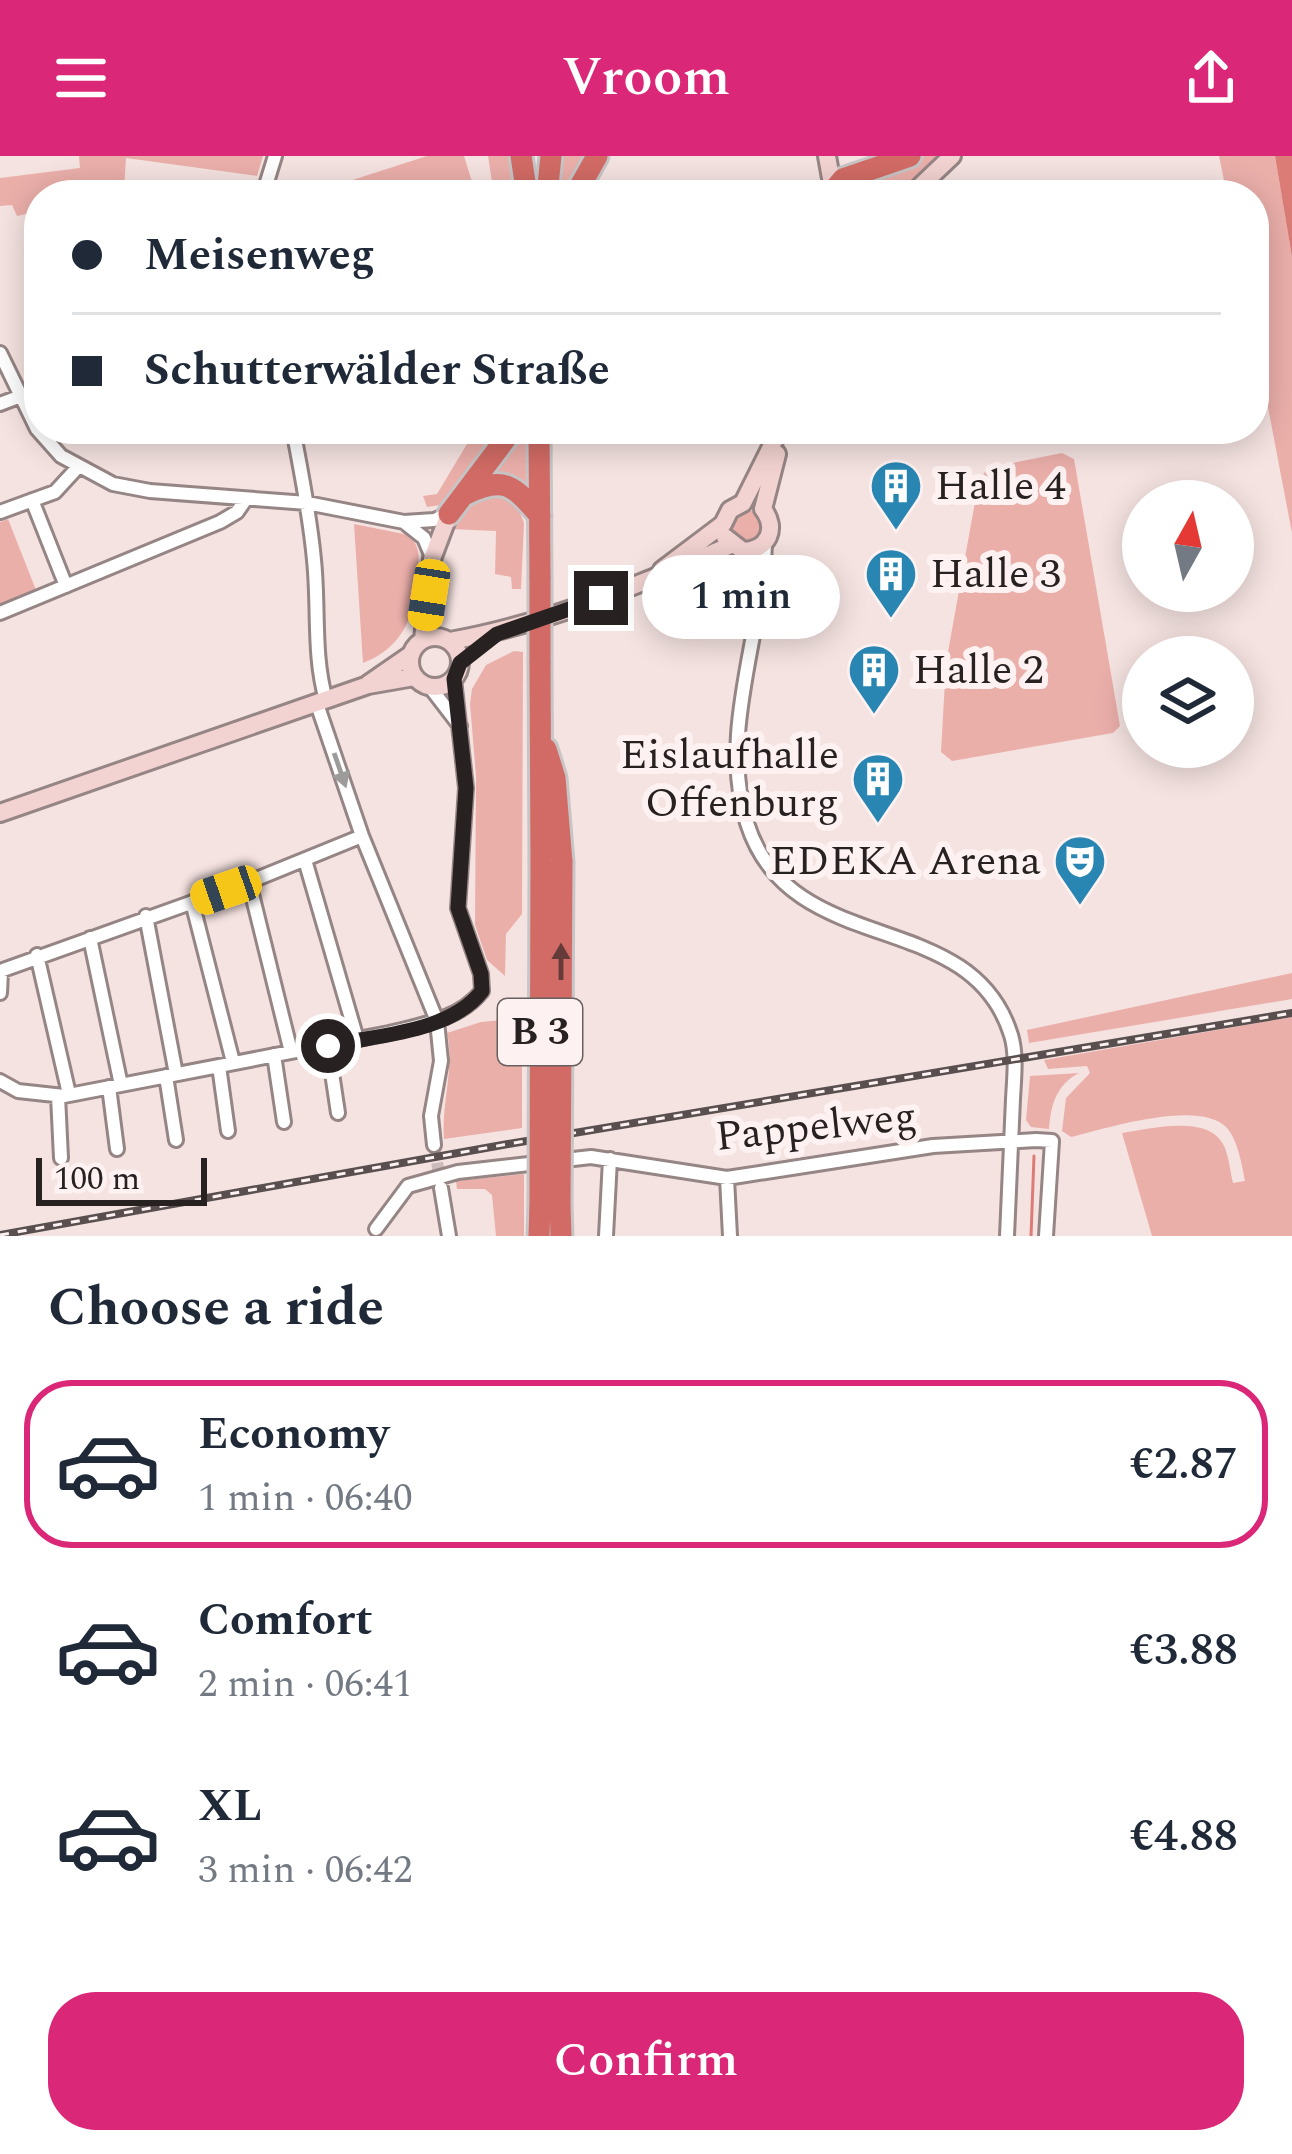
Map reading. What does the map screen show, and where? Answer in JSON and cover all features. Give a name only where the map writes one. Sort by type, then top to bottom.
[{"type":"highway","points":[[843,180],[910,156]]},
{"type":"highway","points":[[449,514],[503,444]]},
{"type":"highway","points":[[539,444],[540,732],[555,778],[550,1204],[539,1236]]},
{"type":"highway","points":[[466,494],[483,485],[506,485],[540,516]]},
{"type":"highway","points":[[550,1204],[561,1236]]},
{"type":"main road","points":[[657,574],[743,503],[773,444]]},
{"type":"main road","points":[[423,639],[497,634],[657,574],[765,542],[771,528],[763,509],[782,444]]},
{"type":"main road","points":[[743,503],[763,509]]},
{"type":"main road","points":[[368,685],[410,656],[423,639],[432,559],[449,514]]},
{"type":"main road","points":[[723,524],[737,548]]},
{"type":"main road","points":[[429,595],[457,671]]},
{"type":"main road","points":[[0,813],[368,685],[414,677],[430,687],[457,671],[497,634]]},
{"type":"main road","points":[[410,656],[414,677]]},
{"type":"street","points":[[0,353],[24,402]]},
{"type":"street","points":[[0,404],[21,396]]},
{"type":"street","points":[[50,444],[78,467],[113,484],[150,491],[308,503],[404,522],[449,514]]},
{"type":"street","points":[[296,444],[314,560],[322,702],[362,836],[437,1021],[441,1060],[431,1116],[434,1145]]},
{"type":"street","points":[[0,512],[64,485],[78,467]]},
{"type":"street","points":[[0,613],[220,522],[237,512],[246,499]]},
{"type":"street","points":[[32,500],[66,586]]},
{"type":"street","points":[[404,522],[424,538],[432,559]]},
{"type":"street","points":[[765,542],[738,734],[740,788],[757,849],[791,891],[812,907],[948,958],[982,983],[1012,1038],[1007,1236]]},
{"type":"street","points":[[737,548],[760,586]]},
{"type":"street","points":[[0,1081],[18,1091],[63,1095],[357,1040],[437,1021],[471,1006],[482,991],[481,974],[458,908],[466,788],[457,671]]},
{"type":"street","points":[[430,687],[461,728]]},
{"type":"street","points":[[0,993],[1,971],[37,955],[248,882],[362,836]]},
{"type":"street","points":[[305,860],[357,1040]]},
{"type":"street","points":[[248,882],[291,1052]]},
{"type":"street","points":[[192,902],[226,1064],[228,1131]]},
{"type":"street","points":[[146,916],[171,1075],[176,1140]]},
{"type":"street","points":[[90,938],[115,1086],[118,1149]]},
{"type":"street","points":[[37,955],[63,1095],[61,1158]]},
{"type":"street","points":[[328,1046],[338,1113]]},
{"type":"street","points":[[274,1055],[284,1122]]},
{"type":"street","points":[[1012,1144],[1052,1141],[1046,1236]]},
{"type":"street","name":"Pappelweg","points":[[374,1234],[407,1186],[425,1179],[591,1157],[727,1178],[933,1146],[1012,1144]]},
{"type":"street","points":[[606,1236],[610,1159]]},
{"type":"street","points":[[727,1178],[730,1236]]},
{"type":"street","points":[[441,1188],[449,1236]]},
{"type":"shaded area","points":[[79,156],[263,156],[257,176],[126,158],[125,180],[24,180],[24,214],[17,216],[12,205],[0,206],[0,178],[80,168]]},
{"type":"shaded area","points":[[427,156],[464,156],[471,180],[353,180]]},
{"type":"shaded area","points":[[488,156],[512,156],[515,180],[492,180]]},
{"type":"shaded area","points":[[559,156],[589,156],[577,180],[557,180]]},
{"type":"shaded area","points":[[925,156],[938,156],[917,180],[859,180]]},
{"type":"shaded area","points":[[1219,156],[1275,156],[1292,257],[1292,533],[1269,413],[1269,180],[1224,180]]},
{"type":"shaded area","points":[[1275,156],[1292,156],[1292,257]]},
{"type":"shaded area","points":[[467,444],[493,444],[451,498],[427,507],[423,496],[437,494]]},
{"type":"shaded area","points":[[510,444],[527,444],[526,492],[484,482]]},
{"type":"shaded area","points":[[1062,453],[1074,459],[1120,726],[1113,733],[952,761],[941,752],[946,663],[979,480],[988,468]]},
{"type":"shaded area","points":[[494,490],[515,500],[524,523],[521,589],[512,589],[511,577],[495,574],[496,531],[450,529],[465,507]]},
{"type":"shaded area","points":[[746,510],[758,515],[763,527],[758,539],[746,544],[734,539],[729,527],[734,515]]},
{"type":"shaded area","points":[[8,519],[36,590],[0,604],[0,522]]},
{"type":"shaded area","points":[[354,524],[409,535],[418,556],[417,586],[406,626],[389,648],[363,663]]},
{"type":"shaded area","points":[[514,651],[523,652],[522,914],[506,934],[505,976],[487,960],[475,925],[476,776],[470,704],[472,689],[486,665]]},
{"type":"shaded area","points":[[1292,973],[1292,999],[1029,1043],[1027,1030]]},
{"type":"shaded area","points":[[1292,1017],[1292,1236],[1152,1236],[1122,1133],[1177,1126],[1204,1129],[1223,1144],[1233,1183],[1245,1181],[1231,1133],[1214,1119],[1174,1116],[1071,1137],[1062,1131],[1066,1098],[1090,1073],[1087,1066],[1048,1069],[1044,1060]]},
{"type":"shaded area","points":[[522,1018],[522,1128],[444,1139],[447,1033],[481,1022]]},
{"type":"shaded area","points":[[1079,1073],[1056,1097],[1049,1129],[1031,1127],[1026,1120],[1030,1076]]},
{"type":"shaded area","points":[[524,1174],[524,1236],[496,1236],[492,1195],[485,1189],[457,1189],[456,1181]]},
{"type":"waterway","points":[[1031,1236],[1034,1156]]},
{"type":"tunnel","points":[[434,1145],[441,1185]]},
{"type":"railway","points":[[0,1235],[508,1144],[1292,1013]]},
{"type":"place","name":"Halle 4","points":[[896,532]]},
{"type":"place","name":"Halle 3","points":[[891,620]]},
{"type":"place","name":"Halle 2","points":[[874,716]]},
{"type":"place","name":"Eislaufhalle Offenburg","points":[[878,825]]},
{"type":"place","name":"EDEKA Arena","points":[[1080,907]]},
{"type":"route","points":[[328,1046],[437,1021],[471,1006],[482,991],[481,974],[458,908],[466,788],[454,679],[460,663],[497,634],[601,598]]}]
